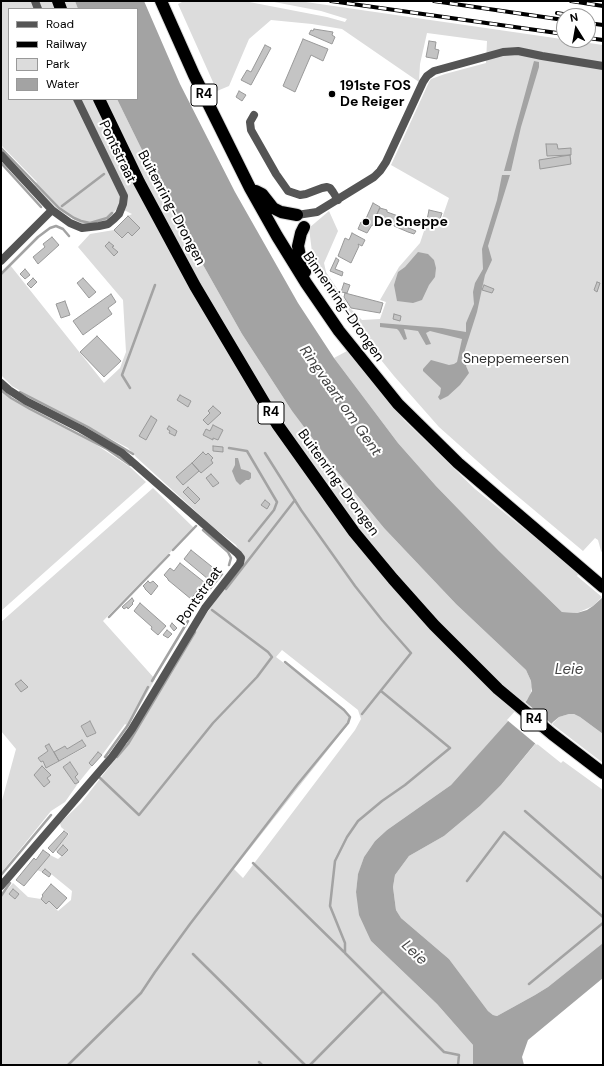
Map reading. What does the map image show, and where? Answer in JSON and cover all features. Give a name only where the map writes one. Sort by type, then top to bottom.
[{"type":"highway","name":"Binnenring-Drongen","points":[[161,1],[194,75],[250,188],[306,283],[339,331],[398,404],[458,462],[603,587]]},
{"type":"highway","name":"Buitenring-Drongen","points":[[100,100],[139,182],[192,280],[277,424],[315,479],[359,538],[434,625],[498,689],[571,750],[603,773]]},
{"type":"highway","points":[[250,188],[262,194],[273,208],[281,212],[297,215]]},
{"type":"highway","points":[[304,227],[298,246],[301,261],[305,270],[306,283]]},
{"type":"street","points":[[304,227],[317,212],[374,177],[380,171],[386,162],[423,82],[427,76],[434,71],[503,52],[518,51],[603,66]]},
{"type":"street","name":"Pontstraat","points":[[1,155],[52,210],[70,223],[82,228],[108,224],[119,214],[124,202],[124,196],[77,100]]},
{"type":"street","points":[[254,115],[250,122],[251,130],[282,184],[288,191],[300,195],[326,187],[333,192],[338,200]]},
{"type":"street","points":[[1,261],[52,210]]},
{"type":"street","points":[[297,215],[317,212]]},
{"type":"street","name":"Pontstraat","points":[[1,383],[26,401],[81,429],[122,453],[241,558],[240,563],[205,608],[132,729],[112,756],[1,886]]},
{"type":"green space","points":[[1,1],[75,1],[78,8],[8,8],[8,100],[117,100],[167,201],[242,334],[292,411],[337,471],[384,528],[456,604],[526,670],[532,687],[530,696],[451,785],[387,830],[375,841],[364,857],[358,875],[356,892],[371,941],[437,1004],[473,1045],[473,1065],[1,1065],[1,897],[13,883],[28,897],[41,899],[46,903],[49,901],[58,911],[71,900],[72,891],[45,869],[42,872],[37,870],[50,855],[58,859],[68,850],[63,845],[57,852],[55,850],[69,834],[61,827],[60,823],[81,803],[131,739],[204,617],[244,561],[236,545],[213,527],[128,448],[29,396],[12,386],[1,375],[1,274],[10,265],[104,383],[120,368],[126,352],[123,300],[78,247],[90,234],[114,230],[121,238],[128,232],[132,236],[136,224],[128,216],[132,214],[118,207],[106,220],[99,223],[83,224],[55,207],[34,185],[37,182],[1,145]],"holes":[[[282,650],[358,710],[361,719],[355,730],[243,878],[234,869],[346,727],[351,717],[335,702],[276,657]]]},
{"type":"green space","name":"Sneppemeersen","points":[[184,1],[244,1],[327,17],[345,22],[347,19],[321,11],[269,1],[299,1],[556,38],[556,48],[596,48],[596,44],[603,45],[603,553],[598,540],[595,538],[583,551],[503,484],[439,427],[394,376],[351,323],[313,260],[309,228],[329,211],[338,231],[324,263],[326,272],[350,308],[362,320],[380,319],[386,302],[380,300],[399,267],[420,243],[426,225],[440,224],[449,198],[391,165],[431,79],[486,63],[487,41],[427,33],[420,64],[419,82],[342,29],[271,20],[249,39],[229,86],[217,91],[178,4]]},
{"type":"green space","points":[[347,351],[404,420],[475,489],[579,573],[577,576],[602,597],[593,606],[577,613],[562,612],[499,551],[436,486],[398,443],[334,358]]},
{"type":"green space","points":[[1,388],[17,402],[89,440],[130,467],[146,482],[1,611]]},
{"type":"green space","points":[[153,488],[194,528],[103,621],[155,679],[128,726],[125,724],[102,755],[98,752],[89,763],[92,766],[65,802],[51,811],[1,873],[1,804],[16,749],[1,731],[1,622]],"holes":[[[90,721],[96,733],[88,737],[81,726]],[[82,740],[86,747],[46,767],[43,761],[41,762],[38,758],[48,751],[45,746],[48,744],[54,752],[65,746],[67,749]],[[70,762],[78,774],[75,777],[77,780],[63,767]]]},
{"type":"green space","points":[[574,714],[580,717],[603,734],[603,763],[552,724],[559,717]]},
{"type":"green space","points":[[536,743],[561,763],[563,761],[603,790],[603,943],[548,987],[497,1016],[488,1011],[449,959],[401,918],[396,910],[393,887],[395,875],[409,856],[444,836],[480,806],[501,785]]},
{"type":"water","points":[[75,1],[144,1],[180,84],[235,192],[298,303],[334,358],[398,443],[436,486],[499,551],[562,612],[577,613],[587,610],[603,597],[603,734],[574,714],[559,717],[553,722],[501,785],[480,806],[444,836],[409,856],[395,875],[393,887],[396,910],[401,918],[449,959],[488,1011],[493,1015],[497,1016],[548,987],[603,943],[603,978],[528,1040],[522,1057],[524,1065],[473,1065],[473,1045],[437,1004],[371,941],[359,915],[356,892],[358,874],[364,857],[375,841],[387,830],[451,785],[527,700],[532,691],[531,681],[526,670],[456,604],[384,528],[337,471],[292,411],[242,334],[167,201],[117,100],[138,100],[138,8],[78,8]]},
{"type":"water","points":[[534,61],[539,62],[539,67],[521,127],[511,171],[504,171]]},
{"type":"water","points":[[502,175],[510,175],[488,246],[492,260],[485,275],[477,312],[463,356],[469,359],[466,366],[469,373],[460,385],[448,396],[440,400],[438,397],[441,388],[423,371],[423,369],[431,360],[449,365],[457,362],[462,339],[430,331],[426,333],[431,344],[426,345],[418,331],[404,329],[407,339],[404,340],[397,329],[380,327],[380,323],[442,328],[466,332],[466,323],[474,304],[473,292],[475,283],[483,269],[482,249],[497,200]]},
{"type":"water","points":[[418,252],[428,254],[434,260],[436,268],[435,277],[429,285],[422,300],[413,303],[397,301],[394,285],[398,272],[405,267]]},
{"type":"water","points":[[235,458],[238,458],[241,469],[251,473],[251,478],[240,485],[236,481],[232,471],[235,465]]},
{"type":"pier","points":[[524,701],[553,725],[537,745],[507,720]]},
{"type":"building","points":[[314,29],[333,32],[332,35],[335,37],[332,44],[309,34],[311,30],[313,31]]},
{"type":"building","points":[[303,39],[328,49],[323,61],[311,55],[295,92],[283,86]]},
{"type":"building","points":[[429,41],[436,42],[435,49],[439,50],[437,59],[426,57]]},
{"type":"building","points":[[265,45],[271,48],[251,85],[241,80],[247,70],[251,72]]},
{"type":"building","points":[[239,91],[246,95],[242,101],[236,97]]},
{"type":"building","points":[[546,144],[557,144],[558,149],[571,148],[571,155],[547,156]]},
{"type":"building","points":[[570,155],[571,164],[540,169],[539,160]]},
{"type":"building","points":[[373,203],[380,207],[376,216],[378,217],[375,226],[372,225],[367,233],[358,229],[361,222],[364,223]]},
{"type":"building","points":[[380,208],[412,221],[409,228],[376,216]]},
{"type":"building","points":[[429,210],[442,213],[439,222],[427,220]]},
{"type":"building","points":[[128,216],[140,228],[132,236],[128,232],[122,238],[114,230]]},
{"type":"building","points":[[395,223],[416,231],[414,234],[408,232],[394,226]]},
{"type":"building","points":[[352,233],[365,240],[362,246],[358,244],[359,246],[351,263],[338,256],[345,238],[349,240]]},
{"type":"building","points":[[52,237],[59,245],[38,264],[33,257],[45,247],[43,244]]},
{"type":"building","points":[[109,242],[118,252],[114,256],[105,246]]},
{"type":"building","points":[[336,258],[339,260],[335,269],[343,272],[342,276],[330,271]]},
{"type":"building","points":[[25,269],[30,275],[25,279],[20,274]]},
{"type":"building","points":[[33,278],[37,282],[31,288],[27,284]]},
{"type":"building","points":[[83,278],[96,292],[89,298],[77,283]]},
{"type":"building","points":[[597,282],[600,283],[597,292],[594,290]]},
{"type":"building","points":[[344,283],[350,285],[347,293],[341,292]]},
{"type":"building","points":[[484,285],[494,289],[492,293],[482,290]]},
{"type":"building","points":[[345,293],[383,303],[380,313],[351,308],[344,297]]},
{"type":"building","points":[[111,294],[116,302],[108,308],[112,314],[83,335],[73,321]]},
{"type":"building","points":[[65,301],[70,315],[61,318],[56,304]]},
{"type":"building","points":[[394,314],[401,316],[400,321],[393,319]]},
{"type":"building","points":[[97,336],[121,361],[104,377],[80,352]]},
{"type":"building","points":[[180,395],[191,401],[188,407],[177,400]]},
{"type":"building","points":[[213,406],[221,413],[208,425],[203,420],[210,413],[208,411]]},
{"type":"building","points":[[151,416],[157,420],[146,440],[139,436]]},
{"type":"building","points":[[213,425],[223,430],[218,440],[213,438],[213,440],[203,435],[206,429],[210,431]]},
{"type":"building","points":[[169,426],[177,431],[175,436],[169,433],[170,431],[167,429]]},
{"type":"building","points":[[213,446],[223,447],[223,452],[213,451]]},
{"type":"building","points":[[203,452],[206,455],[208,453],[213,458],[211,460],[213,463],[201,473],[192,463]]},
{"type":"building","points":[[192,463],[199,471],[183,485],[176,477]]},
{"type":"building","points":[[211,474],[219,483],[213,487],[206,478]]},
{"type":"building","points":[[188,487],[200,499],[195,504],[183,492]]},
{"type":"building","points":[[265,500],[270,504],[267,509],[261,505]]},
{"type":"building","points":[[191,550],[216,570],[208,579],[184,559]]},
{"type":"building","points":[[180,563],[204,582],[191,599],[164,575],[170,568],[174,571]]},
{"type":"building","points":[[148,581],[150,583],[153,581],[158,586],[151,595],[143,586]]},
{"type":"building","points":[[132,598],[134,601],[132,603],[133,604],[128,609],[127,607],[124,609],[122,607]]},
{"type":"building","points":[[140,603],[166,626],[158,635],[151,629],[152,627],[134,611]]},
{"type":"building","points":[[172,623],[177,628],[174,631],[170,626]]},
{"type":"building","points":[[167,630],[172,634],[168,638],[163,635]]},
{"type":"building","points":[[21,680],[28,687],[21,692],[15,684]]},
{"type":"building","points":[[90,721],[96,733],[87,737],[81,726]]},
{"type":"building","points":[[82,740],[86,746],[59,761],[54,752],[65,746],[67,749]]},
{"type":"building","points":[[49,744],[59,761],[46,768],[43,761],[41,762],[38,758],[48,751],[45,746]]},
{"type":"building","points":[[98,752],[102,755],[92,766],[89,763]]},
{"type":"building","points":[[70,762],[78,774],[75,777],[79,782],[75,784],[63,767]]},
{"type":"building","points":[[42,766],[51,775],[47,778],[50,782],[44,787],[34,775]]},
{"type":"building","points":[[64,831],[68,834],[53,853],[48,848]]},
{"type":"building","points":[[63,845],[68,850],[62,856],[57,852]]},
{"type":"building","points":[[43,850],[50,855],[24,886],[16,880],[34,858],[36,860]]},
{"type":"building","points":[[45,869],[51,874],[49,877],[42,872]]},
{"type":"building","points":[[51,884],[67,898],[57,909],[49,901],[46,904],[41,899],[43,896],[42,895]]},
{"type":"building","points":[[13,889],[19,894],[15,899],[9,894]]},
{"type":"waterway","points":[[1,148],[59,208],[74,218],[90,223],[107,218],[112,213]]},
{"type":"waterway","points":[[1,163],[41,207]]},
{"type":"waterway","points":[[62,206],[104,174]]},
{"type":"waterway","points":[[1,274],[38,237],[50,228],[56,226],[63,229],[69,236]]},
{"type":"waterway","points":[[130,388],[122,375],[155,285]]},
{"type":"waterway","points":[[1,390],[11,398],[30,409],[107,449],[130,465]]},
{"type":"waterway","points":[[20,392],[88,427],[133,454]]},
{"type":"waterway","points":[[229,448],[247,451],[277,502],[274,510],[249,541]]},
{"type":"waterway","points":[[265,453],[301,510],[355,586],[411,653],[362,714]]},
{"type":"waterway","points":[[226,589],[295,500]]},
{"type":"waterway","points":[[173,550],[196,526]]},
{"type":"waterway","points":[[203,530],[228,552],[231,558],[229,565]]},
{"type":"waterway","points":[[109,617],[169,555]]},
{"type":"waterway","points":[[209,590],[222,574]]},
{"type":"waterway","points":[[193,611],[203,596]]},
{"type":"waterway","points":[[99,777],[139,815],[213,723],[257,677],[272,657],[268,652],[212,610]]},
{"type":"waterway","points":[[152,681],[188,621]]},
{"type":"waterway","points":[[117,757],[128,744],[195,632]]},
{"type":"waterway","points":[[68,1065],[141,993],[190,924],[297,785],[348,723],[350,717],[344,710],[285,662]]},
{"type":"waterway","points":[[105,757],[128,725],[148,687]]},
{"type":"waterway","points":[[381,691],[450,748],[358,821],[347,837],[335,861],[330,906],[345,943],[345,953],[444,1052],[459,1055],[458,1065]]},
{"type":"waterway","points":[[525,811],[603,879]]},
{"type":"waterway","points":[[1,875],[51,815]]},
{"type":"waterway","points":[[467,881],[504,832],[603,917]]},
{"type":"waterway","points":[[253,863],[344,952]]},
{"type":"waterway","points":[[1,896],[10,883]]},
{"type":"waterway","points":[[529,984],[603,923]]},
{"type":"waterway","points":[[193,954],[305,1065]]},
{"type":"waterway","points":[[310,1065],[383,991]]},
{"type":"waterway","points":[[259,1062],[262,1065]]},
{"type":"railway","points":[[331,1],[556,33]]},
{"type":"railway","points":[[434,1],[556,19]]},
{"type":"railway","points":[[571,1],[603,6]]},
{"type":"railway","points":[[596,24],[603,25]]},
{"type":"railway","points":[[596,39],[603,40]]},
{"type":"place","name":"191ste FOS De Reiger","points":[[332,94]]},
{"type":"place","name":"De Sneppe","points":[[366,222]]},
{"type":"water label","name":"Ringvaart om Gent","points":[[340,401]]},
{"type":"water label","name":"Leie","points":[[569,670]]},
{"type":"water label","name":"Leie","points":[[414,953]]}]
